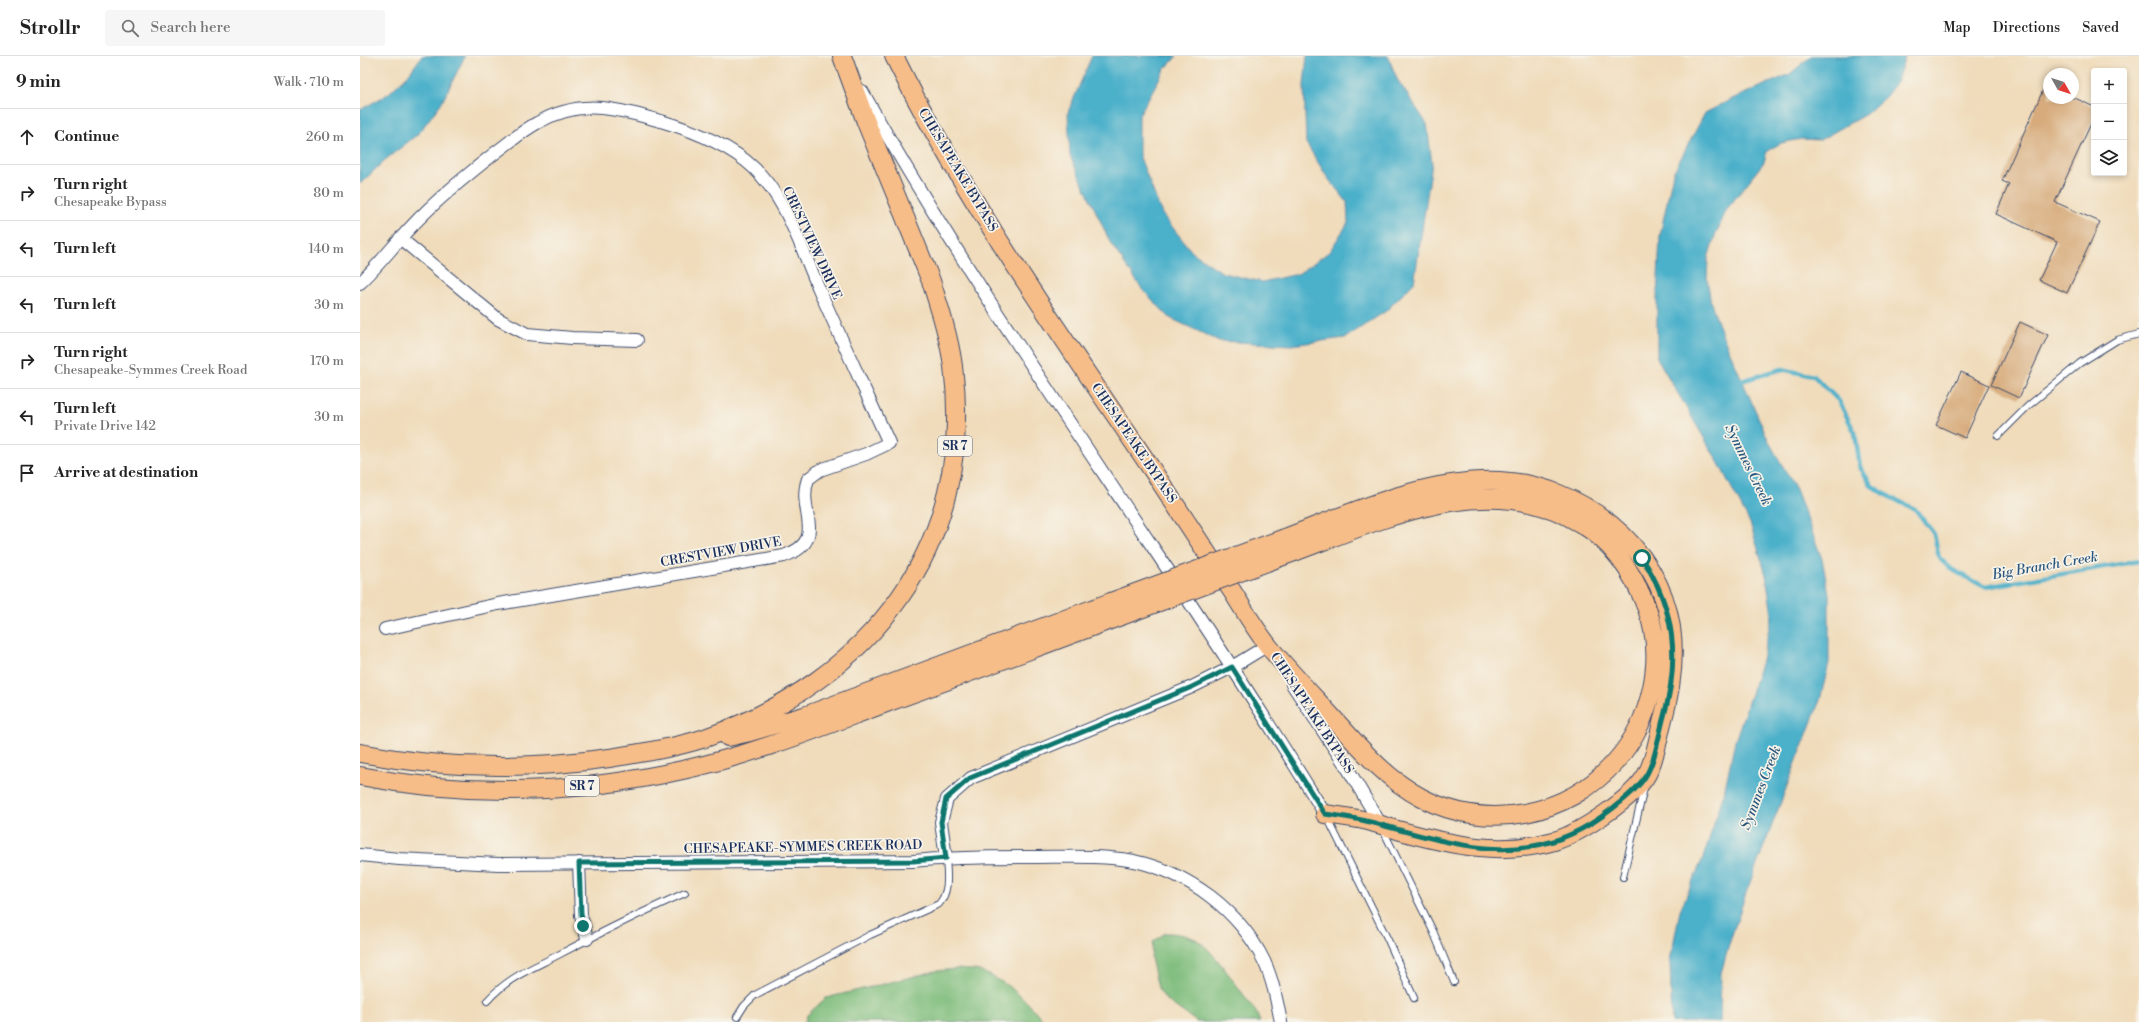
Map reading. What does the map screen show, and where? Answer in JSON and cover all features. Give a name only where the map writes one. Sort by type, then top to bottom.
[{"type":"main road","name":"CHESAPEAKE BYPASS","points":[[894,56],[923,113],[1004,246],[1268,645]]},
{"type":"main road","name":"SR 7","points":[[360,753],[423,763],[482,767],[531,767],[626,755],[703,738],[754,718],[800,692],[842,662],[863,642],[897,602],[913,578],[936,528],[946,498],[955,443],[957,417],[953,365],[948,338],[931,281],[866,122],[842,57]]},
{"type":"main road","points":[[1289,545],[1378,503],[1412,493],[1474,482],[1499,481],[1547,488],[1570,497],[1590,509],[1610,524],[1642,558],[1656,579],[1671,626],[1673,651],[1672,680],[1664,717],[1646,776],[1612,809],[1575,833],[1554,841],[1534,846],[1513,849],[1473,848],[1399,831],[1381,825],[1325,814]]},
{"type":"main road","name":"SR 7","points":[[360,776],[433,787],[513,790],[601,784],[687,769],[773,744],[1116,609],[1289,545],[1447,502],[1490,498],[1528,502],[1546,506],[1586,526],[1604,540],[1630,572],[1641,592],[1650,617],[1655,641],[1656,669],[1644,716],[1633,737],[1619,758],[1601,777],[1580,792],[1555,806],[1528,813],[1503,815],[1476,814],[1454,810],[1419,796],[1386,772],[1357,745],[1268,645]]},
{"type":"main road","points":[[703,738],[732,736],[807,715],[1116,609]]},
{"type":"street","points":[[842,57],[903,165],[963,262],[1232,667],[1325,814]]},
{"type":"street","name":"CRESTVIEW DRIVE","points":[[385,629],[498,604],[784,556],[795,552],[802,547],[810,535],[805,495],[808,479],[820,470],[866,454],[889,443],[779,201],[760,173],[747,161],[711,140],[682,128],[617,109],[596,106],[576,108],[553,114],[523,132],[481,164],[427,210],[400,238]]},
{"type":"street","points":[[360,283],[382,261],[400,238],[498,319],[527,334],[572,338],[637,340]]},
{"type":"street","points":[[946,858],[941,822],[946,799],[970,778],[1192,687],[1232,667],[1268,645]]},
{"type":"street","name":"CHESAPEAKE BYPASS","points":[[1268,645],[1348,769],[1381,825]]},
{"type":"street","name":"CHESAPEAKE-SYMMES CREEK ROAD","points":[[360,855],[399,859],[498,864],[913,861],[946,858],[1084,856],[1133,861],[1157,867],[1179,876],[1220,904],[1238,921],[1253,940],[1264,962],[1273,985],[1282,1022]]},
{"type":"street","points":[[579,863],[581,914],[587,939]]},
{"type":"lane","points":[[1998,436],[2028,406],[2080,363],[2117,340],[2139,334]]},
{"type":"lane","points":[[1623,878],[1646,776]]},
{"type":"lane","points":[[1325,814],[1388,940],[1414,998]]},
{"type":"lane","points":[[1381,825],[1433,931],[1454,982]]},
{"type":"lane","points":[[737,1017],[744,1006],[755,995],[870,935],[940,904],[946,896],[946,858]]},
{"type":"lane","points":[[487,1001],[500,986],[514,977],[587,939],[685,893]]},
{"type":"green space","points":[[1165,933],[1188,936],[1195,939],[1210,951],[1256,1012],[1260,1022],[1197,1022],[1166,1000],[1158,988],[1151,958],[1153,942]]},
{"type":"green space","points":[[957,969],[979,971],[1000,981],[1024,999],[1044,1022],[805,1022],[807,1015],[826,998],[936,971]]},
{"type":"water","points":[[422,56],[465,56],[442,102],[418,134],[385,160],[360,184],[360,110],[388,94],[408,75]]},
{"type":"water","points":[[1092,56],[1177,56],[1164,70],[1139,115],[1139,155],[1162,214],[1192,252],[1223,273],[1262,282],[1298,274],[1329,252],[1348,223],[1347,202],[1327,177],[1306,143],[1304,85],[1307,56],[1388,56],[1397,79],[1427,124],[1432,163],[1414,283],[1386,311],[1345,338],[1291,345],[1219,341],[1170,318],[1143,290],[1111,244],[1070,156],[1068,112]]},
{"type":"water","name":"Symmes Creek","points":[[1811,56],[1905,56],[1897,81],[1886,96],[1866,114],[1820,140],[1801,139],[1781,143],[1767,151],[1764,162],[1727,209],[1715,236],[1708,258],[1707,278],[1711,303],[1722,334],[1770,444],[1796,489],[1822,559],[1829,594],[1829,663],[1820,700],[1746,893],[1731,938],[1721,973],[1720,1022],[1672,1022],[1670,961],[1680,910],[1703,858],[1724,793],[1735,741],[1761,664],[1772,615],[1766,575],[1750,523],[1717,460],[1657,358],[1657,299],[1660,236],[1673,173],[1705,113],[1732,99],[1790,74]]},
{"type":"building","points":[[2043,90],[2043,104],[2079,104],[2079,100],[2091,106],[2091,124],[2055,202],[2100,222],[2067,293],[2039,280],[2057,242],[1996,214],[2009,184],[2002,181]]},
{"type":"building","points":[[2020,322],[2048,335],[2019,398],[1991,385]]},
{"type":"building","points":[[1961,372],[1989,385],[1965,438],[1936,425]]},
{"type":"waterway","name":"Big Branch Creek","points":[[1738,382],[1782,369],[1814,376],[1839,401],[1855,433],[1860,467],[1872,486],[1890,497],[1915,509],[1934,534],[1939,558],[1951,569],[1985,587],[2139,561]]},
{"type":"route","points":[[583,926],[579,886],[579,863],[913,861],[946,858],[941,822],[946,799],[970,778],[1192,687],[1232,667],[1325,814],[1368,821],[1399,831],[1473,848],[1513,849],[1554,841],[1575,833],[1612,809],[1641,782],[1650,768],[1666,709],[1672,680],[1673,651],[1671,626],[1665,602],[1656,579],[1642,558]]}]
